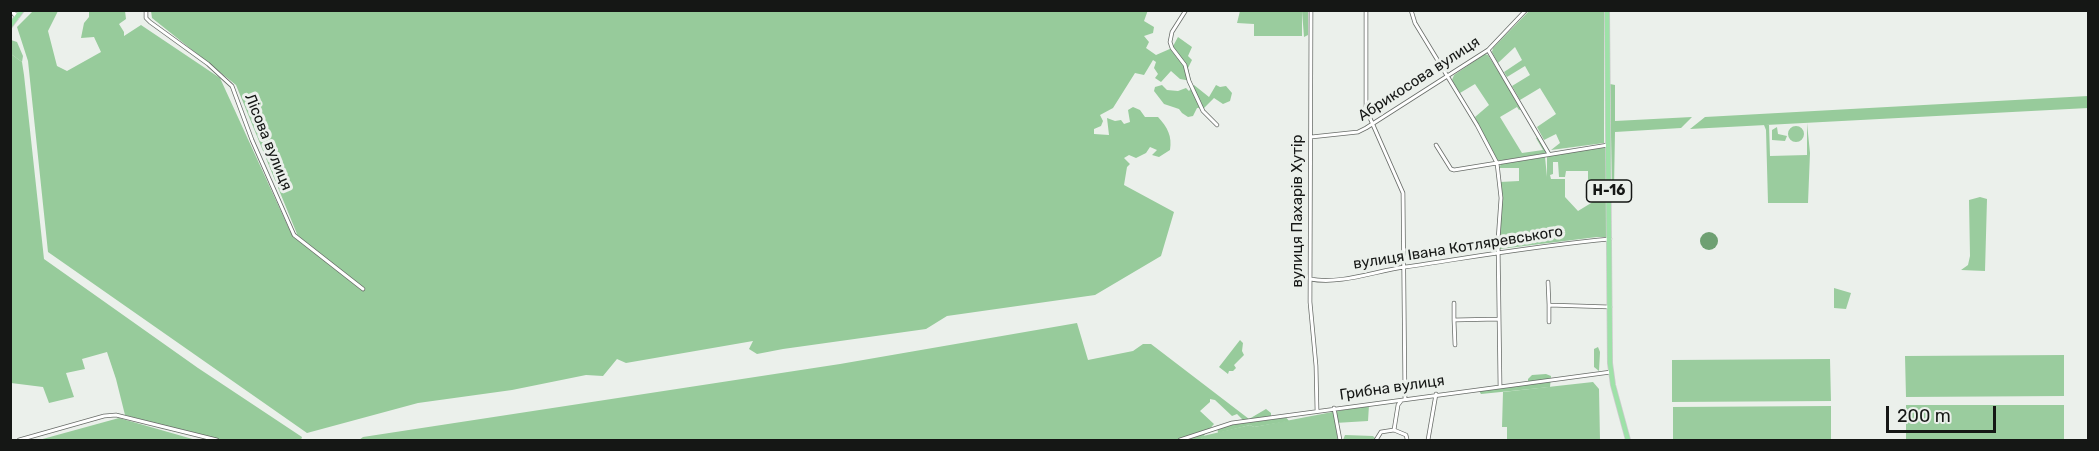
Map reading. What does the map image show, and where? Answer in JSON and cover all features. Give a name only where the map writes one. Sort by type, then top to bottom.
[{"type":"main road","points":[[10,26],[22,10]]},
{"type":"main road","name":"Н-16","points":[[1607,10],[1611,372],[1628,441]]},
{"type":"street","points":[[11,10],[17,16]]},
{"type":"street","name":"Лісова вулиця","points":[[146,10],[146,18],[150,22],[208,64],[232,86],[252,140],[294,235],[363,290]]},
{"type":"street","points":[[1186,10],[1172,32],[1170,42],[1185,65],[1189,81],[1203,111],[1217,125]]},
{"type":"street","name":"вулиця Пахарів Хутір","points":[[1311,10],[1310,279],[1317,411]]},
{"type":"street","points":[[1366,10],[1366,102],[1372,123],[1403,193],[1404,399],[1398,405],[1394,430]]},
{"type":"street","points":[[1411,10],[1415,23],[1477,124],[1497,163],[1501,198],[1498,218],[1500,385]]},
{"type":"street","name":"Абрикосова вулиця","points":[[1311,137],[1359,132],[1488,50],[1526,10]]},
{"type":"street","points":[[1488,50],[1549,154]]},
{"type":"street","points":[[1436,145],[1451,170],[1608,145]]},
{"type":"street","name":"вулиця Івана Котляревського","points":[[1310,279],[1320,281],[1337,279],[1499,253],[1610,239]]},
{"type":"street","points":[[1548,282],[1548,322]]},
{"type":"street","points":[[1454,303],[1455,345]]},
{"type":"street","points":[[1549,305],[1610,307]]},
{"type":"street","points":[[1454,320],[1498,319]]},
{"type":"street","name":"Грибна вулиця","points":[[1180,441],[1232,423],[1500,385],[1611,372]]},
{"type":"street","points":[[1428,441],[1436,394]]},
{"type":"street","points":[[1395,400],[1398,405]]},
{"type":"street","points":[[1334,408],[1340,441]]},
{"type":"street","points":[[20,441],[108,416],[123,416],[217,441]]},
{"type":"street","points":[[1376,441],[1381,432],[1394,430],[1405,434],[1407,439]]},
{"type":"shaded area","points":[[1148,10],[1144,21],[1154,27],[1153,33],[1144,36],[1149,42],[1146,48],[1156,55],[1172,48],[1178,37],[1192,47],[1188,56],[1192,60],[1188,68],[1191,81],[1180,79],[1171,71],[1161,82],[1155,78],[1158,74],[1154,68],[1156,62],[1153,60],[1144,75],[1135,73],[1113,108],[1100,115],[1103,121],[1101,126],[1094,129],[1094,134],[1109,135],[1107,118],[1115,121],[1121,120],[1124,124],[1130,122],[1128,110],[1133,107],[1140,110],[1145,117],[1158,117],[1168,132],[1170,150],[1159,157],[1152,155],[1157,150],[1150,147],[1146,153],[1136,158],[1129,155],[1124,158],[1130,164],[1127,167],[1124,185],[1174,212],[1161,256],[1095,295],[947,316],[926,329],[757,354],[749,349],[753,341],[626,363],[617,359],[603,376],[586,375],[512,390],[418,403],[307,433],[48,252],[28,61],[17,27],[33,11],[58,11],[48,31],[57,66],[67,71],[101,52],[94,37],[81,38],[89,11],[125,11],[126,19],[119,24],[124,36],[141,25],[220,78],[290,231],[297,234],[236,85],[152,18],[151,11]]},
{"type":"shaded area","points":[[1240,11],[1302,11],[1302,36],[1254,36],[1254,24],[1237,23]]},
{"type":"shaded area","points":[[1302,11],[1308,11],[1308,35],[1304,37]]},
{"type":"shaded area","points":[[1529,11],[1604,11],[1604,143],[1551,150],[1560,143],[1556,134],[1544,140],[1537,127],[1556,114],[1540,88],[1520,100],[1512,86],[1530,75],[1525,66],[1507,77],[1504,72],[1522,60],[1515,47],[1498,63],[1492,52],[1493,48]]},
{"type":"shaded area","points":[[11,40],[17,42],[23,56],[22,62],[11,54]]},
{"type":"shaded area","points":[[11,54],[22,62],[44,259],[198,368],[302,437],[301,440],[209,438],[125,415],[107,352],[82,359],[85,369],[66,373],[74,397],[49,403],[43,387],[11,383]]},
{"type":"shaded area","points":[[1485,54],[1488,55],[1522,109],[1519,110],[1517,107],[1500,117],[1522,153],[1543,150],[1536,138],[1538,137],[1547,153],[1499,161],[1493,156],[1475,117],[1489,105],[1475,84],[1460,93],[1452,80],[1454,75]]},
{"type":"shaded area","points":[[1610,84],[1615,85],[1615,121],[1692,117],[1681,128],[1615,132],[1614,188],[1612,189]]},
{"type":"shaded area","points":[[1162,85],[1167,90],[1178,91],[1186,88],[1189,91],[1194,85],[1209,97],[1216,85],[1226,86],[1232,93],[1230,101],[1223,104],[1214,98],[1204,108],[1197,108],[1193,116],[1188,117],[1179,109],[1164,104],[1154,91],[1155,87]]},
{"type":"shaded area","points":[[2088,96],[2088,108],[1690,129],[1705,117]]},
{"type":"shaded area","points":[[1807,123],[1810,153],[1808,203],[1768,203],[1764,125],[1769,125],[1770,156],[1807,155]]},
{"type":"shaded area","points":[[1796,126],[1804,134],[1796,142],[1788,134]]},
{"type":"shaded area","points":[[1777,127],[1778,134],[1787,136],[1785,141],[1772,140],[1772,130]]},
{"type":"shaded area","points":[[1606,146],[1607,186],[1595,187],[1594,181],[1588,181],[1588,171],[1566,171],[1565,177],[1559,177],[1558,162],[1553,162],[1553,174],[1550,175],[1551,179],[1565,179],[1565,197],[1578,211],[1596,200],[1596,191],[1607,190],[1607,237],[1500,249],[1500,182],[1519,181],[1519,168],[1499,168],[1501,164],[1545,157],[1547,177],[1547,157]]},
{"type":"shaded area","points":[[1980,197],[1987,199],[1985,271],[1961,270],[1968,265],[1970,256],[1969,200]]},
{"type":"shaded area","points":[[1709,232],[1715,235],[1718,241],[1715,247],[1709,250],[1703,247],[1700,241],[1703,235]]},
{"type":"shaded area","points":[[1834,288],[1851,293],[1846,309],[1834,308]]},
{"type":"shaded area","points":[[1077,323],[1088,360],[1133,351],[1143,344],[1151,344],[1249,419],[1266,409],[1271,413],[1271,417],[1285,416],[1289,421],[1254,427],[1250,425],[1218,433],[1217,427],[1244,421],[1237,414],[1232,416],[1215,400],[1210,399],[1210,402],[1200,411],[1214,424],[1200,440],[359,440],[363,437],[840,364]]},
{"type":"shaded area","points":[[1240,340],[1243,343],[1244,355],[1234,365],[1236,368],[1228,374],[1219,367]]},
{"type":"shaded area","points":[[1598,347],[1599,371],[1594,367],[1594,349]]},
{"type":"shaded area","points":[[2064,355],[2064,396],[1906,397],[1905,356]]},
{"type":"shaded area","points":[[1830,359],[1831,401],[1672,402],[1672,360]]},
{"type":"shaded area","points":[[1532,375],[1551,376],[1550,387],[1481,394],[1479,391],[1528,384],[1528,379]]},
{"type":"shaded area","points":[[1593,382],[1599,389],[1600,440],[1507,440],[1507,427],[1502,427],[1503,392]]},
{"type":"shaded area","points":[[1369,405],[1368,421],[1335,423],[1338,440],[1200,440],[1203,436],[1250,425],[1254,427]]},
{"type":"shaded area","points":[[1906,405],[2064,405],[2064,440],[1906,440]]},
{"type":"shaded area","points":[[1831,406],[1831,440],[1673,440],[1673,407]]},
{"type":"shaded area","points":[[119,418],[196,440],[39,440]]},
{"type":"shaded area","points":[[1345,435],[1373,436],[1376,439],[1343,440]]}]
